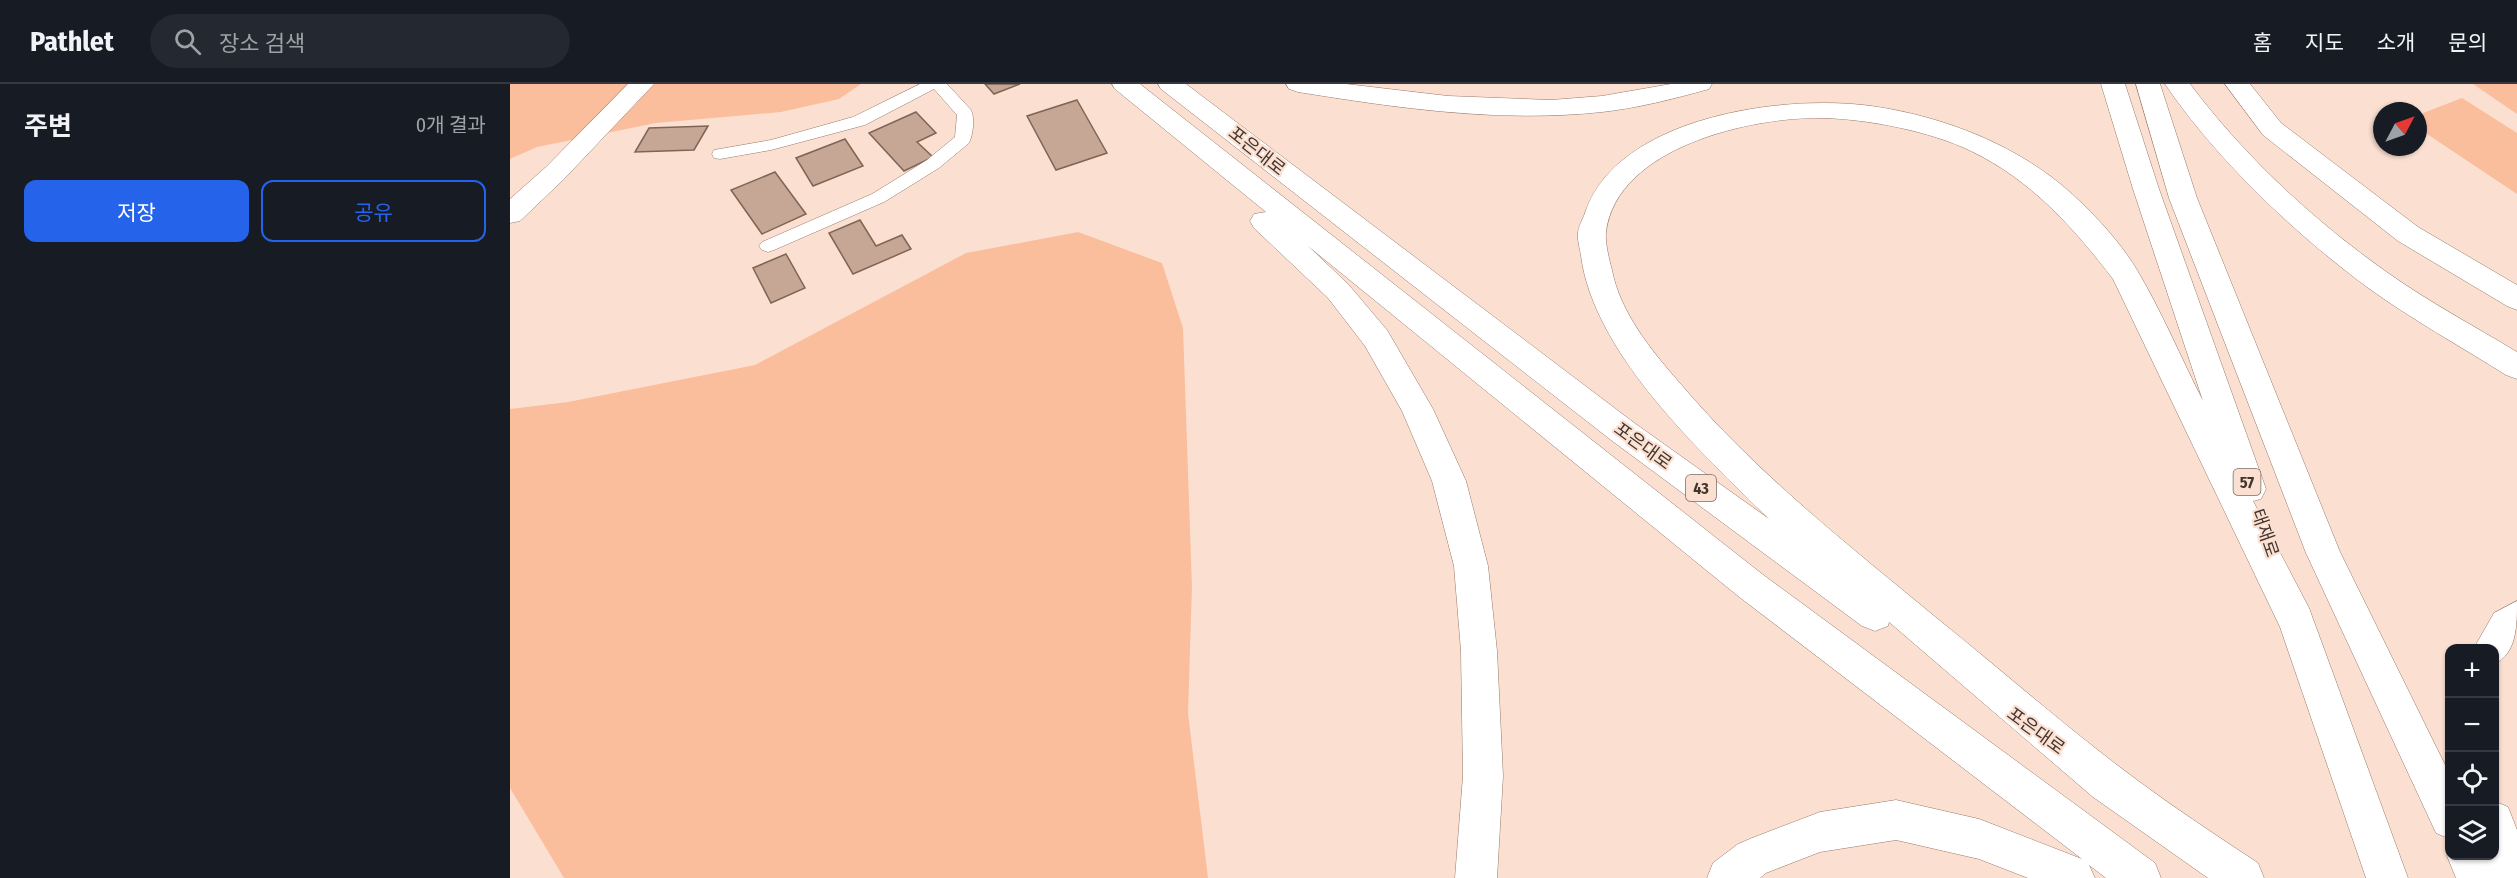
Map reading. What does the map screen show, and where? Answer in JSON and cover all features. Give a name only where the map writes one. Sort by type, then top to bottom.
[{"type":"main road","points":[[510,214],[555,173],[642,84]]},
{"type":"main road","points":[[1118,84],[1338,291],[1376,338],[1418,409],[1449,481],[1472,566],[1479,651],[1483,776],[1476,878]]},
{"type":"main road","name":"포은대로","points":[[1124,84],[1750,585],[2140,878]]},
{"type":"main road","name":"포은대로","points":[[1170,84],[1622,431],[2125,796],[2243,878]]},
{"type":"main road","points":[[1298,84],[1398,99],[1499,106],[1594,105],[1700,84]]},
{"type":"main road","name":"태재로","points":[[2113,84],[2146,189],[2387,878]]},
{"type":"main road","points":[[2148,84],[2183,198],[2323,553],[2445,809]]},
{"type":"main road","points":[[2176,84],[2212,131],[2317,234],[2379,281],[2452,329],[2517,367]]},
{"type":"main road","points":[[2237,84],[2272,129],[2344,185],[2408,234],[2517,299]]},
{"type":"main road","points":[[2125,796],[1790,518],[1702,432],[1650,371],[1615,318],[1598,275],[1592,233],[1605,196],[1630,167],[1665,144],[1709,127],[1764,116],[1819,110],[1872,114],[1923,126],[1979,144],[2022,169],[2062,200],[2093,233],[2125,274],[2298,627]]},
{"type":"main road","points":[[2494,644],[2507,624],[2517,617]]},
{"type":"main road","points":[[1728,878],[1752,858],[1820,832],[1896,820],[1979,839],[2061,870],[2074,878]]},
{"type":"main road","points":[[2499,837],[2512,878]]},
{"type":"main road","points":[[2469,860],[2478,878]]},
{"type":"lane","points":[[720,154],[771,145],[859,121],[932,84]]},
{"type":"lane","points":[[768,246],[878,198],[933,164],[963,139],[965,114],[938,84]]},
{"type":"shaded area","points":[[510,84],[861,84],[839,99],[781,112],[656,123],[537,147],[510,159]]},
{"type":"shaded area","points":[[2473,84],[2517,84],[2517,114]]},
{"type":"shaded area","points":[[2462,98],[2517,133],[2517,194],[2427,134],[2427,112]]},
{"type":"shaded area","points":[[1078,232],[1162,263],[1183,328],[1192,587],[1188,713],[1208,878],[564,878],[510,788],[510,409],[568,402],[755,365],[966,253]]},
{"type":"building","points":[[985,84],[1020,84],[994,94]]},
{"type":"building","points":[[1077,100],[1107,153],[1056,170],[1027,116]]},
{"type":"building","points":[[916,112],[936,133],[917,142],[933,157],[904,171],[869,133]]},
{"type":"building","points":[[708,126],[694,150],[635,152],[649,128]]},
{"type":"building","points":[[845,139],[863,166],[813,186],[796,158]]},
{"type":"building","points":[[775,172],[806,214],[762,234],[731,190]]},
{"type":"building","points":[[860,220],[876,246],[902,235],[911,249],[853,274],[829,233]]},
{"type":"building","points":[[786,254],[805,288],[771,303],[753,268]]}]
